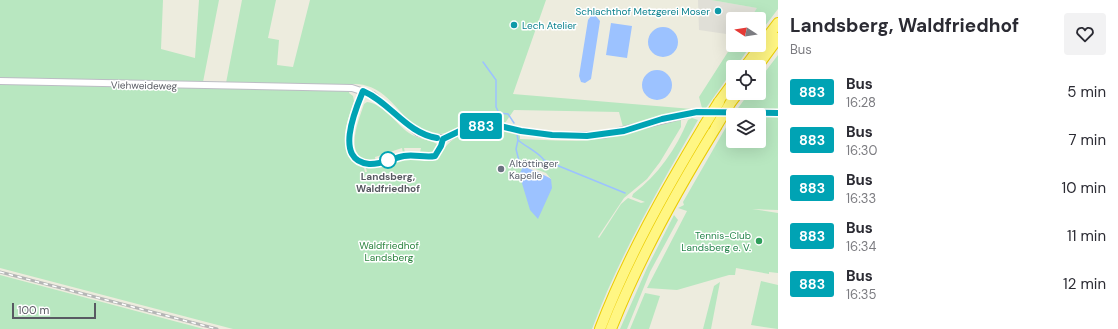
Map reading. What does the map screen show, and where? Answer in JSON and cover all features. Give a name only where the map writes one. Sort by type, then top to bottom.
[{"type":"highway","points":[[750,60],[778,23]]},
{"type":"highway","points":[[762,60],[778,38]]},
{"type":"highway","points":[[600,329],[631,258],[665,191],[726,92]]},
{"type":"highway","points":[[611,329],[640,263],[675,195],[733,100]]},
{"type":"street","name":"Viehweideweg","points":[[0,81],[346,88],[363,91],[382,101],[418,133],[437,138],[447,138],[466,128],[486,125],[552,135],[587,136],[624,131],[662,119],[697,112],[778,113]]},
{"type":"shaded area","points":[[698,0],[711,0],[758,8],[755,12],[726,12],[726,34],[699,30]]},
{"type":"green space","name":"Waldfriedhof Landsberg","points":[[0,0],[163,0],[161,49],[195,58],[199,0],[219,0],[203,82],[226,83],[242,0],[276,0],[268,38],[279,40],[277,65],[293,67],[310,0],[546,0],[513,94],[692,109],[623,127],[619,112],[514,110],[505,123],[487,121],[480,122],[445,134],[437,134],[430,133],[413,124],[392,102],[376,90],[363,85],[351,84],[349,93],[353,96],[354,101],[346,129],[346,146],[349,154],[364,168],[365,172],[367,172],[366,168],[405,158],[438,158],[445,147],[454,139],[463,133],[474,130],[508,130],[520,133],[520,139],[562,141],[593,140],[622,134],[661,123],[681,120],[681,127],[660,162],[647,179],[624,198],[598,237],[599,238],[621,204],[628,198],[641,203],[645,202],[632,197],[633,194],[642,187],[665,161],[678,141],[688,120],[692,118],[698,120],[640,223],[614,275],[592,329],[233,329],[0,268]],"holes":[[[528,166],[546,173],[551,179],[538,218],[521,180],[523,167]]]},
{"type":"green space","points":[[711,0],[778,0],[778,9],[766,25],[766,12],[754,12],[757,8]]},
{"type":"green space","points":[[728,52],[746,52],[741,60],[726,60],[726,80],[706,108],[702,108],[699,97]]},
{"type":"green space","points":[[778,55],[778,210],[752,209],[778,213],[778,273],[769,272],[769,274],[736,268],[735,275],[729,275],[677,290],[647,288],[687,211],[678,208],[684,205],[683,202],[726,127],[726,148],[766,148],[766,108],[738,108],[744,100],[766,100],[766,71]]},
{"type":"green space","points":[[367,102],[379,106],[412,135],[436,143],[438,145],[433,153],[430,155],[420,152],[421,148],[404,148],[405,153],[403,153],[402,148],[387,153],[387,159],[385,154],[375,157],[376,162],[365,160],[359,155],[355,148],[355,140],[358,121],[364,104]]},
{"type":"green space","points":[[674,215],[678,220],[650,272],[627,329],[620,329],[647,268]]},
{"type":"green space","points":[[0,275],[204,329],[0,329]]},
{"type":"green space","points":[[761,281],[778,285],[778,329],[751,325]]},
{"type":"green space","points":[[720,282],[711,329],[703,329],[714,286]]},
{"type":"green space","points":[[645,293],[660,296],[649,329],[630,329]]},
{"type":"water","points":[[595,15],[600,21],[591,79],[585,83],[581,82],[579,76],[588,20],[591,16]]},
{"type":"water","points":[[611,23],[632,26],[627,58],[606,55]]},
{"type":"water","points":[[663,27],[674,31],[678,42],[674,53],[663,57],[652,53],[648,42],[652,31]]},
{"type":"water","points":[[657,70],[668,74],[672,85],[668,96],[657,100],[646,96],[642,85],[646,74]]},
{"type":"water","points":[[523,167],[551,179],[552,188],[538,219],[530,210],[521,180],[520,173]]},
{"type":"waterway","points":[[483,62],[496,80],[496,107],[499,113],[508,114],[514,123]]},
{"type":"waterway","points":[[517,134],[518,140],[544,160],[625,193]]},
{"type":"waterway","points":[[518,140],[516,149],[519,161]]},
{"type":"railway","points":[[0,272],[217,329]]},
{"type":"bus line","name":"883","points":[[437,138],[418,133],[399,118],[382,101],[363,91],[350,130],[349,139],[352,153],[356,158],[360,162],[369,164],[414,154],[435,156],[443,139],[466,128],[486,125],[552,135],[587,136],[624,131],[662,119],[697,112],[778,113]]},
{"type":"place","name":"Schlachthof Metzgerei Moser","points":[[718,11]]},
{"type":"place","name":"Lech Atelier","points":[[514,25]]},
{"type":"place","name":"Landsberg, Waldfriedhof","points":[[388,160]]},
{"type":"place","name":"Altöttinger Kapelle","points":[[501,169]]},
{"type":"place","name":"Tennis-Club Landsberg e. V.","points":[[759,241]]}]
